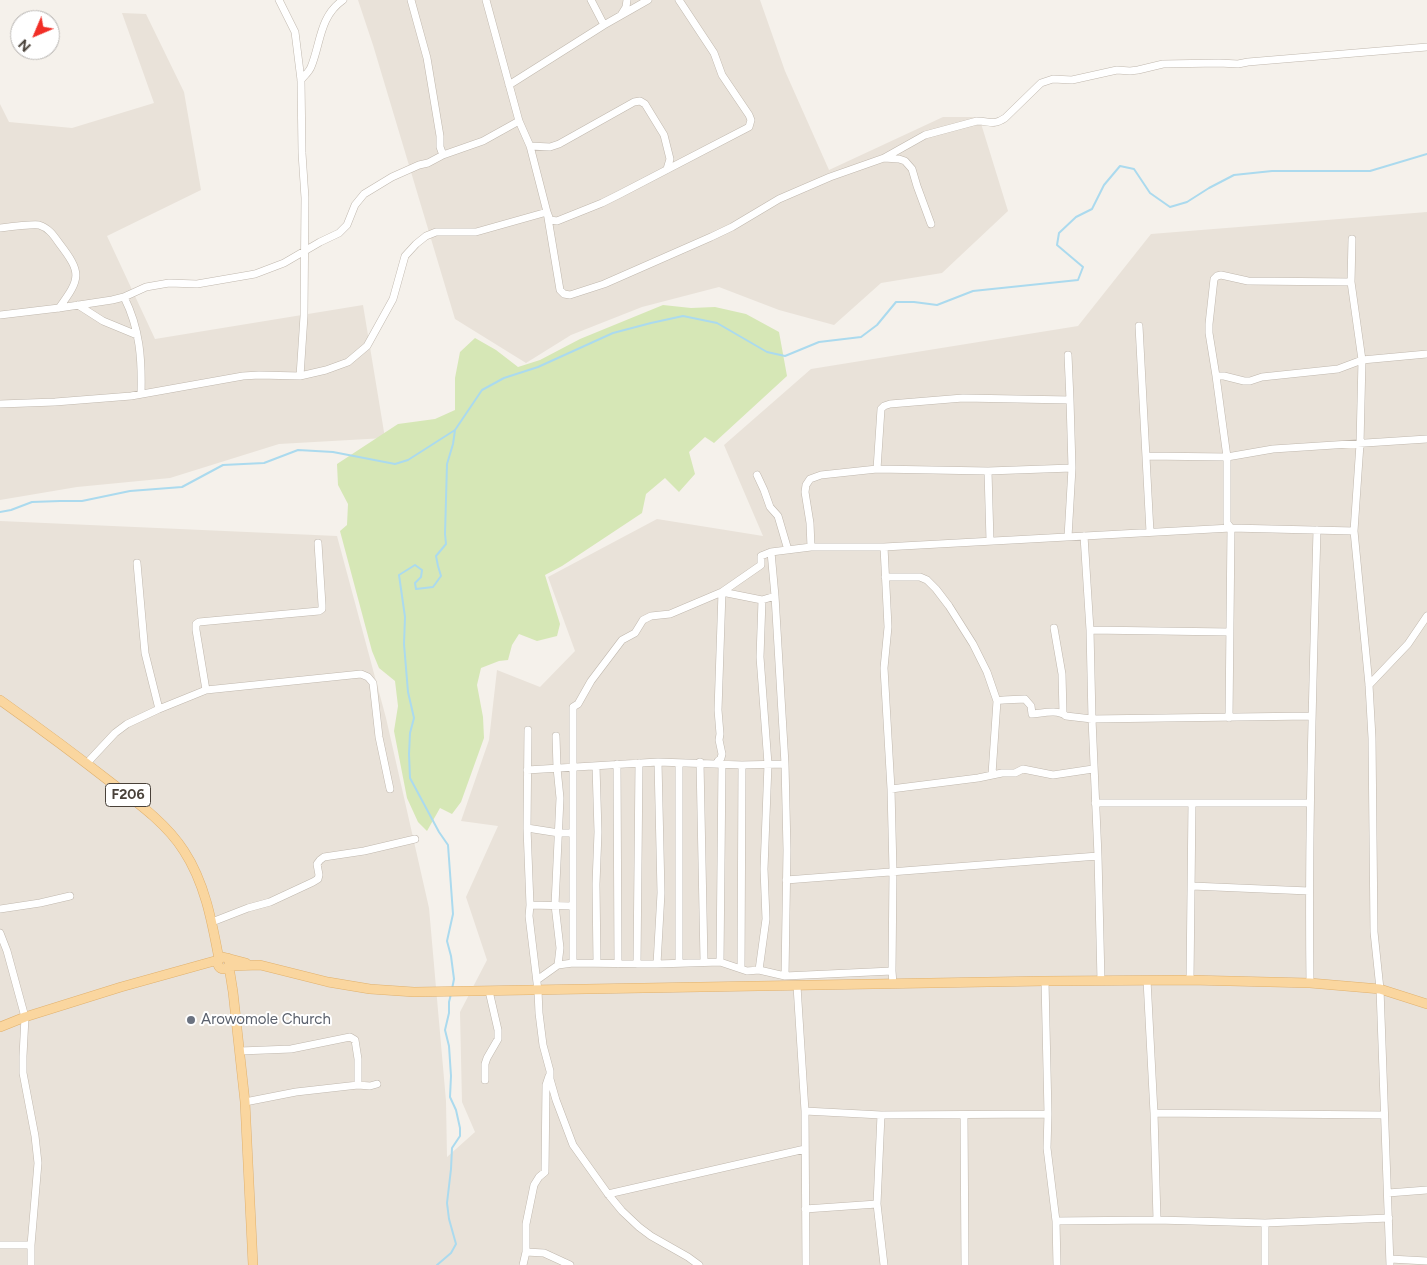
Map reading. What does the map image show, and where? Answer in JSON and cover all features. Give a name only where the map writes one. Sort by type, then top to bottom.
[{"type":"main road","name":"F206","points":[[0,700],[151,814],[177,840],[196,874],[233,992],[245,1102],[253,1265]]},
{"type":"main road","points":[[0,1027],[25,1017],[121,987],[192,968],[224,963],[266,966],[328,982],[370,989],[414,992],[1190,980],[1310,983],[1380,989],[1427,1004]]},
{"type":"street","points":[[279,0],[295,32],[301,80],[301,136],[305,198],[304,316],[300,376]]},
{"type":"street","points":[[301,80],[310,69],[327,16],[343,0]]},
{"type":"street","points":[[411,0],[427,58],[440,136],[440,147],[443,155]]},
{"type":"street","points":[[486,0],[519,121],[530,146],[547,212],[560,290],[570,296],[604,284],[712,237],[779,199],[884,158],[924,135],[977,121],[994,124],[1005,118],[1041,83],[1047,80],[1072,80],[1118,70],[1138,70],[1163,64],[1238,64],[1427,46]]},
{"type":"street","points":[[591,0],[604,25]]},
{"type":"street","points":[[620,18],[628,0]]},
{"type":"street","points":[[509,85],[604,25],[620,18],[648,0]]},
{"type":"street","points":[[547,212],[550,220],[557,221],[602,203],[749,127],[751,120],[749,115],[722,75],[714,53],[679,0]]},
{"type":"street","points":[[530,146],[550,147],[559,144],[634,102],[640,101],[646,104],[664,135],[670,158],[667,169]]},
{"type":"street","points":[[0,315],[59,308],[124,297],[146,287],[169,283],[197,284],[255,274],[284,263],[339,233],[347,225],[355,205],[364,194],[392,177],[443,155],[483,141],[519,121]]},
{"type":"street","points":[[670,158],[679,163]]},
{"type":"street","points":[[884,158],[905,160],[912,169],[932,224]]},
{"type":"street","points":[[0,404],[55,402],[141,394],[242,376],[300,376],[326,370],[348,362],[367,346],[393,299],[405,256],[426,236],[436,232],[476,232],[547,212]]},
{"type":"street","points":[[0,228],[39,225],[50,231],[70,256],[76,275],[74,285],[59,308]]},
{"type":"street","points":[[1352,239],[1351,282],[1362,360],[1360,444],[1354,531],[1369,685],[1372,738],[1374,932],[1380,989],[1390,1262],[1427,1261]]},
{"type":"street","points":[[1229,718],[1231,528],[1227,523],[1227,457],[1208,324],[1214,279],[1216,276],[1221,275],[1248,281],[1351,282]]},
{"type":"street","points":[[124,297],[133,314],[137,335],[141,362],[141,394]]},
{"type":"street","points":[[78,305],[103,321],[137,335]]},
{"type":"street","points":[[1138,326],[1150,532]]},
{"type":"street","points":[[1216,376],[1250,381],[1262,377],[1338,369],[1362,360],[1427,354]]},
{"type":"street","points":[[1068,355],[1072,468],[1068,537]]},
{"type":"street","points":[[877,469],[881,409],[884,406],[963,398],[1070,400]]},
{"type":"street","points":[[1146,456],[1227,457],[1273,449],[1427,439]]},
{"type":"street","points":[[811,547],[810,524],[805,492],[810,478],[821,475],[877,469],[988,470],[1072,468]]},
{"type":"street","points":[[988,470],[990,541]]},
{"type":"street","points":[[757,475],[770,507],[778,516],[788,550]]},
{"type":"street","points":[[573,963],[572,707],[578,704],[591,681],[622,640],[635,633],[643,620],[652,616],[670,614],[722,592],[761,565],[761,556],[771,552],[811,547],[884,547],[1231,528],[1354,531]]},
{"type":"street","points":[[1310,983],[1311,716],[1318,530]]},
{"type":"street","points":[[1084,536],[1090,630],[1101,981]]},
{"type":"street","points":[[206,690],[196,624],[199,622],[319,611],[322,609],[322,605],[318,543]]},
{"type":"street","points":[[884,547],[888,633],[884,668],[891,789],[893,984]]},
{"type":"street","points":[[771,552],[776,596],[785,764],[787,850],[785,976]]},
{"type":"street","points":[[136,563],[145,653],[159,709]]},
{"type":"street","points":[[886,578],[920,577],[927,580],[936,589],[973,644],[987,672],[996,701],[992,774]]},
{"type":"street","points":[[722,592],[762,600],[776,596]]},
{"type":"street","points":[[720,962],[722,764],[718,761],[722,754],[719,740],[718,710],[722,592]]},
{"type":"street","points":[[759,970],[766,919],[764,869],[768,764],[760,657],[762,600]]},
{"type":"street","points":[[1369,685],[1408,644],[1427,616]]},
{"type":"street","points":[[1054,628],[1062,674],[1062,713]]},
{"type":"street","points":[[1090,630],[1229,632]]},
{"type":"street","points":[[87,764],[115,733],[127,724],[206,690],[361,674],[368,677],[373,683],[380,737],[390,789]]},
{"type":"street","points":[[996,701],[1025,699],[1031,706],[1032,714],[1059,712],[1066,716],[1092,719],[1311,716]]},
{"type":"street","points":[[528,730],[527,828],[529,916],[543,1045],[556,1100],[574,1145],[608,1194],[639,1227],[699,1265]]},
{"type":"street","points":[[556,736],[560,798],[555,905],[560,948],[558,965]]},
{"type":"street","points":[[527,770],[658,762],[742,765],[785,764]]},
{"type":"street","points":[[657,964],[661,893],[658,762]]},
{"type":"street","points":[[679,762],[679,963]]},
{"type":"street","points":[[700,762],[704,961]]},
{"type":"street","points":[[637,964],[639,763]]},
{"type":"street","points":[[617,764],[618,964]]},
{"type":"street","points":[[741,968],[742,765]]},
{"type":"street","points":[[596,766],[598,832],[596,884],[597,963]]},
{"type":"street","points":[[891,789],[978,778],[1002,772],[1015,773],[1023,769],[1052,775],[1094,770]]},
{"type":"street","points":[[1095,803],[1310,803]]},
{"type":"street","points":[[1190,980],[1192,803]]},
{"type":"street","points":[[527,828],[559,833],[573,833]]},
{"type":"street","points":[[212,924],[248,908],[270,902],[313,882],[319,876],[317,864],[324,857],[364,851],[415,839]]},
{"type":"street","points":[[786,880],[1098,856]]},
{"type":"street","points":[[1192,886],[1309,891]]},
{"type":"street","points":[[0,909],[70,896]]},
{"type":"street","points":[[530,905],[573,906]]},
{"type":"street","points":[[0,933],[7,951],[25,1017],[23,1073],[36,1136],[38,1163],[30,1245],[31,1265]]},
{"type":"street","points":[[537,980],[558,965],[573,963],[657,964],[704,961],[720,962],[747,970],[759,970],[785,976],[892,971]]},
{"type":"street","points":[[1148,980],[1157,1220]]},
{"type":"street","points":[[1045,981],[1047,1148],[1056,1221],[1057,1265]]},
{"type":"street","points":[[797,986],[805,1111],[806,1265]]},
{"type":"street","points":[[485,1080],[485,1064],[498,1039],[498,1030],[489,991]]},
{"type":"street","points":[[240,1051],[291,1049],[350,1037],[355,1040],[358,1059],[358,1085]]},
{"type":"street","points":[[522,1265],[526,1252],[526,1224],[534,1184],[545,1172],[546,1085],[550,1072]]},
{"type":"street","points":[[245,1102],[296,1092],[377,1084]]},
{"type":"street","points":[[805,1111],[881,1115],[1048,1114]]},
{"type":"street","points":[[1154,1113],[1384,1115]]},
{"type":"street","points":[[881,1115],[877,1204],[884,1265]]},
{"type":"street","points":[[964,1115],[965,1265]]},
{"type":"street","points":[[608,1194],[805,1149]]},
{"type":"street","points":[[1388,1193],[1427,1190]]},
{"type":"street","points":[[806,1209],[877,1204]]},
{"type":"street","points":[[1056,1221],[1157,1220],[1265,1223],[1389,1218]]},
{"type":"street","points":[[1265,1223],[1265,1265]]},
{"type":"street","points":[[0,1245],[30,1245]]},
{"type":"street","points":[[526,1252],[544,1253],[570,1265]]},
{"type":"shaded area","points":[[358,0],[760,0],[785,71],[829,170],[943,117],[979,117],[1008,211],[942,273],[881,283],[834,325],[779,310],[719,287],[642,307],[571,335],[526,363],[455,319]]},
{"type":"shaded area","points":[[122,13],[146,14],[184,92],[201,190],[107,236],[155,339],[363,305],[385,438],[279,444],[170,478],[77,487],[0,500],[0,104],[9,122],[72,128],[154,103]]},
{"type":"shaded area","points":[[1427,212],[1427,1265],[0,1265],[0,521],[337,536],[386,718],[429,908],[446,1101],[447,1157],[475,1132],[462,1102],[460,1012],[487,960],[466,897],[498,826],[461,821],[489,740],[497,670],[540,687],[575,651],[548,577],[657,519],[763,536],[724,445],[811,369],[1078,326],[1151,234]]},
{"type":"green space","points":[[663,305],[691,308],[715,307],[746,314],[779,332],[787,376],[714,443],[705,437],[689,452],[695,474],[679,492],[665,478],[646,494],[642,513],[562,566],[545,575],[560,624],[557,636],[537,641],[519,634],[512,645],[508,660],[499,661],[481,668],[477,685],[483,717],[484,738],[461,802],[452,814],[440,808],[427,831],[418,822],[407,798],[394,731],[398,706],[395,681],[379,668],[372,651],[340,531],[347,525],[348,504],[338,485],[337,464],[398,424],[435,419],[455,410],[455,378],[460,352],[475,338],[496,350],[518,367],[540,360],[580,339]]},
{"type":"waterway","points":[[0,512],[32,502],[82,501],[130,491],[182,487],[223,465],[264,463],[298,450],[333,452],[395,464],[408,460],[455,430],[482,390],[504,378],[538,367],[613,333],[683,316],[717,323],[767,352],[785,356],[819,342],[861,337],[877,325],[896,302],[937,305],[973,291],[1078,280],[1083,267],[1057,245],[1059,233],[1076,217],[1092,209],[1104,185],[1120,166],[1134,169],[1150,193],[1170,207],[1187,202],[1234,175],[1272,171],[1370,171],[1427,154]]},
{"type":"waterway","points":[[452,989],[454,979],[447,941],[453,914],[448,845],[410,778],[410,733],[414,718],[408,692],[404,644],[405,617],[399,575],[415,565],[422,570],[421,577],[415,583],[416,589],[433,587],[441,576],[436,556],[446,544],[447,464],[455,430]]},
{"type":"waterway","points":[[437,1265],[451,1253],[456,1244],[447,1203],[452,1148],[460,1136],[456,1110],[450,1097],[449,1046],[445,1030],[451,994]]},
{"type":"place","name":"Arowomole Church","points":[[191,1020]]}]
